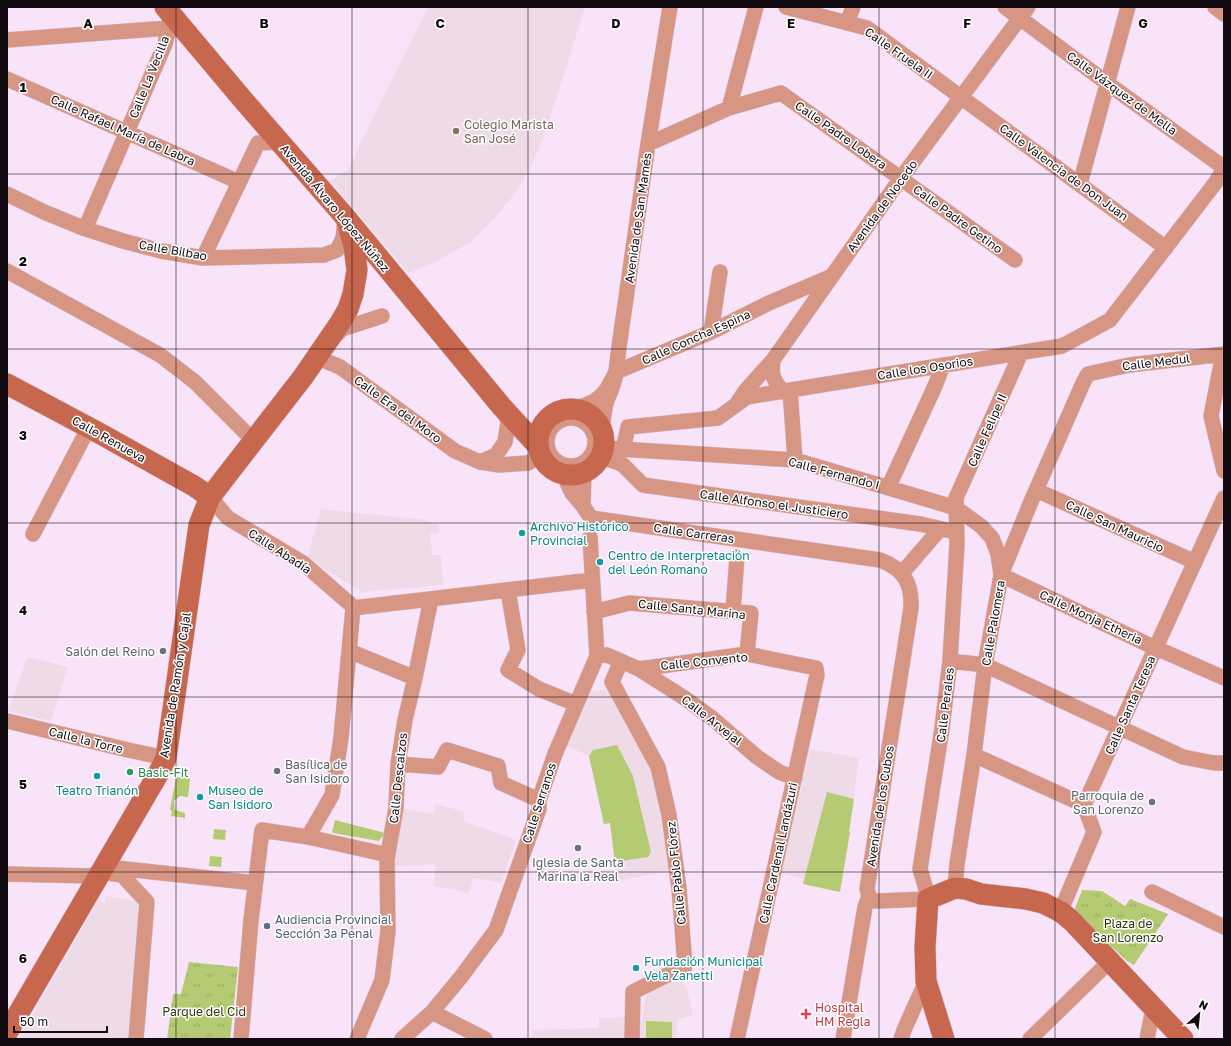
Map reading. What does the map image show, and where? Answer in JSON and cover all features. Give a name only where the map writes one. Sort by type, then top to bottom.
[{"type":"main road","name":"Avenida Álvaro López Núñez","points":[[172,19],[346,218],[504,409],[542,439]]},
{"type":"main road","name":"Avenida de Ramón y Cajal","points":[[7,1033],[101,873],[166,758],[199,525],[210,497],[303,377],[348,309],[353,294],[357,270],[354,246],[346,218]]},
{"type":"main road","name":"Calle Renueva","points":[[7,384],[194,486],[210,497]]},
{"type":"main road","points":[[566,409],[575,409],[584,411],[597,422],[607,446],[589,470],[576,475],[563,474],[550,469],[543,461],[542,439],[551,415],[566,409]]},
{"type":"main road","points":[[944,1039],[926,981],[925,947],[928,899],[955,888],[966,889],[980,894],[1026,899],[1043,903],[1061,912],[1072,921],[1183,1039]]},
{"type":"street","name":"Avenida de San Mamés","points":[[575,409],[593,402],[601,396],[607,389],[616,372],[648,144],[670,7]]},
{"type":"street","points":[[648,144],[729,108],[756,7]]},
{"type":"street","name":"Calle Fruela II","points":[[786,7],[867,28],[961,97]]},
{"type":"street","points":[[847,23],[853,7]]},
{"type":"street","name":"Calle Vázquez de Mella","points":[[1005,7],[1024,12],[1029,26],[1224,169]]},
{"type":"street","points":[[1080,184],[1128,7]]},
{"type":"street","points":[[1215,7],[1224,14]]},
{"type":"street","name":"Avenida de Nocedo","points":[[734,407],[746,390],[772,360],[901,178],[1024,12]]},
{"type":"street","points":[[7,40],[172,19]]},
{"type":"street","name":"Calle La Vecilla","points":[[83,228],[88,222],[165,44],[172,19]]},
{"type":"street","name":"Calle Rafael María de Labra","points":[[7,79],[239,182]]},
{"type":"street","name":"Calle Padre Lobera","points":[[729,108],[781,93],[901,178]]},
{"type":"street","name":"Calle Valencia de Don Juan","points":[[961,97],[1166,248]]},
{"type":"street","points":[[203,258],[258,143],[279,142]]},
{"type":"street","points":[[1166,248],[1216,182],[1224,169]]},
{"type":"street","name":"Calle Padre Getino","points":[[901,178],[1015,260]]},
{"type":"street","name":"Calle Bilbao","points":[[7,194],[44,212],[83,228],[161,251],[203,258],[324,255],[337,250],[343,238],[346,218]]},
{"type":"street","name":"Calle los Osorios","points":[[607,446],[628,427],[718,418],[746,397],[1062,346],[1110,320],[1166,248]]},
{"type":"street","points":[[7,271],[160,355],[195,382],[254,441]]},
{"type":"street","points":[[711,332],[720,272]]},
{"type":"street","name":"Calle Concha Espina","points":[[616,372],[711,332],[830,277]]},
{"type":"street","name":"Avenida de Ramón y Cajal","points":[[316,357],[342,329],[382,316]]},
{"type":"street","name":"Calle Felipe II","points":[[956,508],[956,498],[1014,371],[1021,352]]},
{"type":"street","points":[[1224,354],[1211,416],[1224,471]]},
{"type":"street","name":"Calle Medul","points":[[1088,374],[1128,365],[1224,354]]},
{"type":"street","name":"Calle Era del Moro","points":[[316,357],[340,367],[455,451],[480,462],[499,465],[528,463],[535,459],[542,439]]},
{"type":"street","points":[[772,360],[771,372],[777,385],[787,391],[795,460]]},
{"type":"street","points":[[888,488],[935,386],[943,365]]},
{"type":"street","points":[[607,446],[603,415],[615,382],[616,372]]},
{"type":"street","name":"Calle Palomera","points":[[955,888],[957,864],[974,755],[985,665],[1001,575],[1036,490],[1088,374]]},
{"type":"street","points":[[480,462],[496,455],[505,442],[508,422],[504,409]]},
{"type":"street","points":[[33,534],[88,427]]},
{"type":"street","name":"Calle Fernando I","points":[[607,446],[795,460],[956,508],[981,526],[992,538],[998,554],[1001,575]]},
{"type":"street","name":"Calle Alfonso el Justiciero","points":[[607,446],[643,485],[920,524],[956,532]]},
{"type":"street","name":"Calle Serranos","points":[[402,1039],[432,1012],[461,977],[496,930],[539,809],[539,800],[555,754],[597,656],[590,535],[584,472]]},
{"type":"street","points":[[563,474],[572,493],[587,512]]},
{"type":"street","name":"Calle San Mauricio","points":[[1036,490],[1194,562]]},
{"type":"street","name":"Calle Abadía","points":[[210,497],[228,518],[303,563],[352,606]]},
{"type":"street","name":"Calle Santa Teresa","points":[[1084,805],[1224,498]]},
{"type":"street","name":"Calle Perales","points":[[928,899],[920,869],[942,728],[950,661],[955,574],[956,508]]},
{"type":"street","name":"Calle Carreras","points":[[587,512],[730,539],[870,558],[890,563],[902,573]]},
{"type":"street","points":[[902,573],[940,529]]},
{"type":"street","points":[[998,554],[1005,552],[1012,547]]},
{"type":"street","points":[[576,582],[591,557]]},
{"type":"street","points":[[733,611],[737,557]]},
{"type":"street","name":"Avenida de los Cubos","points":[[843,1039],[864,907],[869,896],[867,889],[911,608],[912,595],[909,584],[902,573]]},
{"type":"street","name":"Calle Monja Etheria","points":[[1001,575],[1156,648],[1224,678]]},
{"type":"street","points":[[308,837],[332,796],[341,738],[352,606],[592,580]]},
{"type":"street","points":[[508,590],[518,650],[508,670],[539,689],[576,704]]},
{"type":"street","name":"Calle Descalzos","points":[[359,1033],[382,980],[388,931],[388,855],[396,808],[398,764],[404,720],[436,598]]},
{"type":"street","name":"Calle Santa Marina","points":[[594,612],[629,603],[751,613],[747,654]]},
{"type":"street","points":[[349,651],[415,678]]},
{"type":"street","name":"Calle Convento","points":[[629,665],[747,654],[816,668]]},
{"type":"street","points":[[597,656],[607,655],[629,665]]},
{"type":"street","points":[[950,661],[985,665],[1183,757],[1214,763],[1224,763]]},
{"type":"street","name":"Calle Pablo Flórez","points":[[629,665],[612,682],[658,767],[670,815],[679,888],[685,966],[633,992],[632,1039]]},
{"type":"street","name":"Calle Arvejal","points":[[629,665],[686,699],[712,718],[757,757],[779,772],[795,778]]},
{"type":"street","name":"Calle Cardenal Landázuri","points":[[737,1039],[817,675],[816,668]]},
{"type":"street","name":"Calle la Torre","points":[[7,721],[166,758]]},
{"type":"street","points":[[398,764],[438,767],[447,750],[498,766],[501,783],[539,800]]},
{"type":"street","points":[[974,755],[1084,805],[1094,832],[1064,903],[1054,908]]},
{"type":"street","points":[[241,1039],[251,920],[262,830],[308,837],[388,855]]},
{"type":"street","points":[[7,874],[90,876],[116,868],[255,883]]},
{"type":"street","points":[[101,873],[122,875],[147,902],[136,1039]]},
{"type":"street","points":[[1152,892],[1224,927]]},
{"type":"street","points":[[869,896],[872,900],[877,901],[928,899]]},
{"type":"street","points":[[1030,1039],[1110,961]]},
{"type":"street","points":[[901,1039],[926,981]]},
{"type":"street","points":[[1147,1039],[1153,1008]]},
{"type":"street","points":[[432,1012],[485,1039]]},
{"type":"shaded area","name":"Colegio Marista San José","points":[[428,7],[585,7],[549,121],[534,160],[517,191],[493,220],[472,241],[434,263],[409,273],[330,181],[349,168]]},
{"type":"shaded area","points":[[321,509],[426,520],[426,522],[432,522],[432,524],[439,524],[439,533],[430,534],[432,555],[441,555],[443,585],[362,592],[307,558]]},
{"type":"shaded area","points":[[28,657],[68,667],[51,721],[8,711]]},
{"type":"shaded area","points":[[610,690],[653,766],[674,869],[617,882],[610,823],[604,824],[589,756],[565,745],[589,691]]},
{"type":"shaded area","points":[[810,749],[859,758],[850,832],[840,892],[803,884],[804,879],[778,872],[802,785]]},
{"type":"shaded area","points":[[436,804],[465,812],[463,821],[516,840],[501,883],[474,879],[467,895],[462,891],[434,886],[435,864],[390,866],[401,808],[433,814]]},
{"type":"shaded area","points":[[106,896],[139,901],[128,1039],[18,1039],[99,900],[105,903]]},
{"type":"shaded area","points":[[679,974],[687,990],[693,1015],[678,1019],[675,1039],[639,1039],[645,1000],[648,993]]},
{"type":"shaded area","points":[[626,1017],[627,1039],[531,1039],[532,1030],[599,1028],[599,1018]]},
{"type":"green space","points":[[617,745],[633,776],[651,852],[648,857],[615,862],[610,823],[604,824],[589,756],[593,750]]},
{"type":"green space","points":[[176,778],[190,779],[188,797],[180,796],[174,801],[175,809],[185,813],[185,818],[171,816],[172,812],[170,809]]},
{"type":"green space","points":[[827,792],[854,799],[840,892],[803,884]]},
{"type":"green space","points":[[335,820],[385,833],[379,841],[333,833]]},
{"type":"green space","points":[[214,829],[226,830],[225,840],[213,839]]},
{"type":"green space","points":[[210,856],[222,857],[221,867],[209,866]]},
{"type":"green space","name":"Plaza de San Lorenzo","points":[[1082,890],[1102,891],[1125,906],[1130,899],[1168,914],[1134,965],[1127,961],[1074,911]]},
{"type":"green space","name":"Parque del Cid","points":[[189,962],[238,967],[230,1039],[167,1039],[173,994],[181,994]]},
{"type":"green space","points":[[646,1021],[672,1022],[672,1039],[646,1039]]},
{"type":"place","name":"Colegio Marista San José","points":[[456,131]]},
{"type":"place","name":"Archivo Histórico Provincial","points":[[522,533]]},
{"type":"place","name":"Centro de Interpretación del León Romano","points":[[600,562]]},
{"type":"place","name":"Salón del Reino","points":[[163,651]]},
{"type":"place","name":"Basílica de San Isidoro","points":[[277,771]]},
{"type":"place","name":"Basic-Fit","points":[[130,772]]},
{"type":"place","name":"Teatro Trianón","points":[[97,776]]},
{"type":"place","name":"Museo de San Isidoro","points":[[200,797]]},
{"type":"place","name":"Parroquia de San Lorenzo","points":[[1152,802]]},
{"type":"place","name":"Iglesia de Santa Marina la Real","points":[[578,848]]},
{"type":"place","name":"Audiencia Provincial Sección 3ª Penal","points":[[267,926]]},
{"type":"place","name":"Fundación Municipal Vela Zanetti","points":[[636,968]]},
{"type":"place","name":"Hospital HM Regla","points":[[806,1014]]}]
